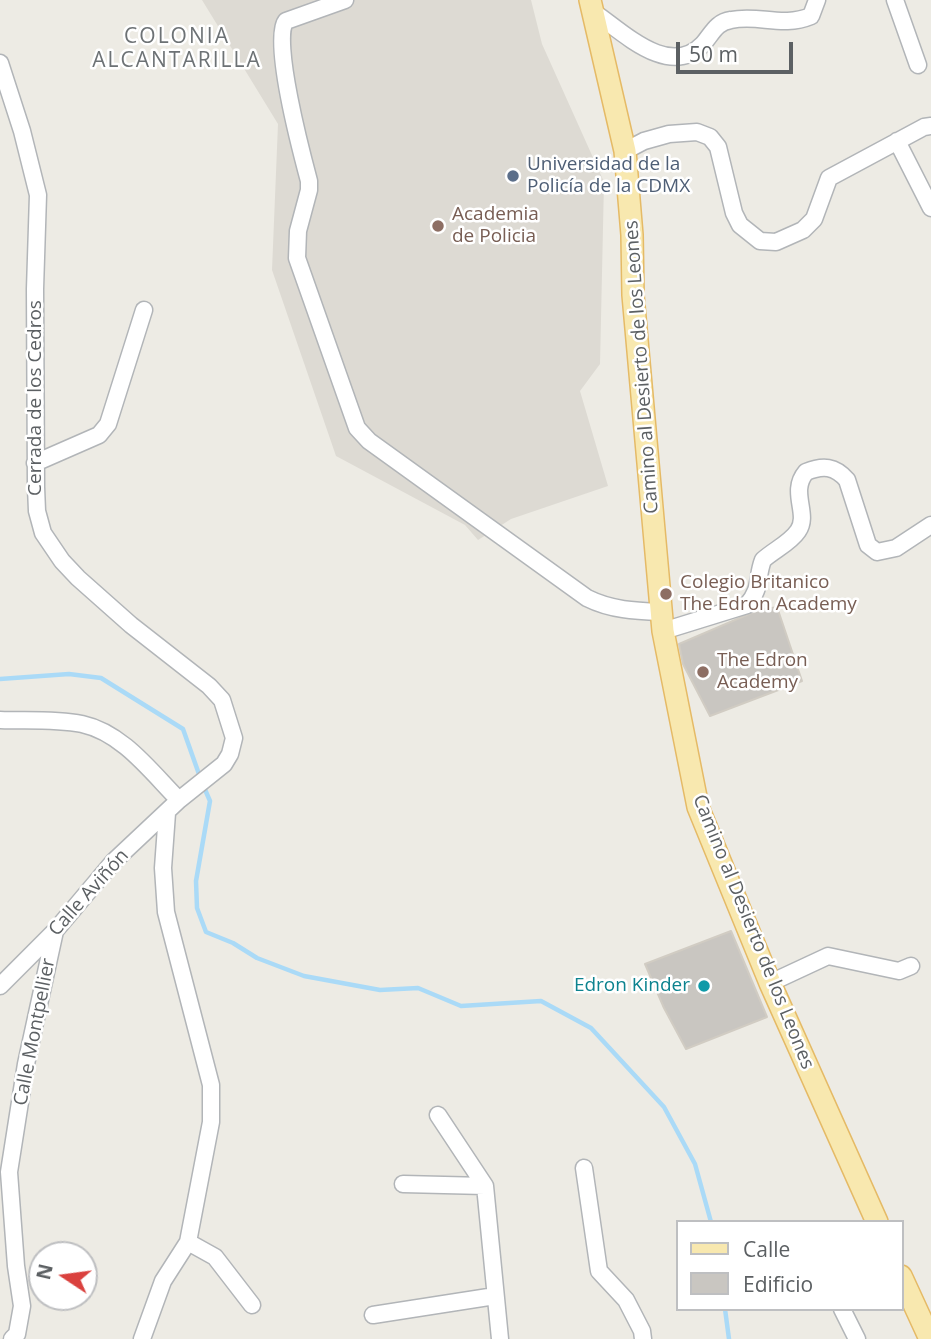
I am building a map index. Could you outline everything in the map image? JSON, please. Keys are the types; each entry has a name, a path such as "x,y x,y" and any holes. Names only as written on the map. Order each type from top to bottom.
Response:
{"main road":[{"name":"Camino al Desierto de los Leones","path":"593,6 625,151 634,295 662,622 698,807 770,983 876,1220"},
{"path":"903,1280 930,1339"}],"street":[{"path":"345,0 286,20 281,30 288,93 310,190 298,230 297,258 358,428 369,440 587,598 601,605 662,622 747,605 759,589 763,560 798,531 802,523 798,491 806,471 825,467 841,473 847,480 868,545 877,552 896,548 931,525"},
{"path":"593,6 655,54 676,58 692,53 725,21 742,18 777,23 800,20 811,16 817,6 817,0"},
{"path":"895,0 918,65"},
{"name":"Cerrada de los Cedros","path":"0,63 22,131 38,195 35,289 37,511 43,533 62,561 78,578 131,625 209,686 222,700 234,738 230,754 224,764 181,799"},
{"path":"625,151 644,141 668,134 697,132 710,137 718,147 734,213 740,225 760,241 776,242 803,230 814,219 829,178 931,126"},
{"path":"897,141 931,208"},
{"path":"36,463 99,435 108,424 144,310"},
{"path":"0,720 62,722 84,725 105,733 131,750 181,799"},
{"name":"Calle Aviñón","path":"0,986 55,931 113,862 181,799"},
{"path":"142,1339 163,1281 188,1241 211,1122 211,1085 166,912 163,868 167,813"},
{"name":"Calle Montpellier","path":"12,1339 17,1334 22,1306 16,1266 9,1172 26,1064 55,931"},
{"path":"770,983 828,956 899,971 911,966"},
{"path":"438,1115 485,1186 500,1339"},
{"path":"584,1168 599,1271 626,1300 642,1331 643,1339"},
{"path":"403,1184 485,1186"},
{"path":"188,1241 215,1257 252,1304"},
{"path":"373,1315 495,1296"},
{"path":"843,1311 857,1339"}],"shaded area":[{"name":"Academia de Policia","path":"202,0 531,0 542,44 604,182 600,364 580,391 608,486 511,519 478,540 465,525 336,456 272,270 278,124"}],"building":[{"path":"777,607 802,681 710,716 683,664 679,644 756,611"},
{"name":"Edron Kinder","path":"731,931 767,1017 686,1049 645,964"}],"waterway":[{"path":"0,679 69,674 101,678 183,729 200,777"},
{"path":"203,785 210,801 196,881 197,908 206,932 233,943 257,958 304,976 380,990 418,988 461,1006 541,1001 591,1028 664,1107 695,1164 710,1220"},
{"path":"725,1311 729,1339"}],"place":[{"name":"Universidad de la Policía de la CDMX","path":"513,176"},
{"name":"Academia de Policia","path":"438,226"},
{"name":"Colegio Britanico The Edron Academy","path":"666,594"},
{"name":"The Edron Academy","path":"703,672"},
{"name":"Edron Kinder","path":"704,986"}],"district":[{"name":"COLONIA ALCANTARILLA","path":"177,49"}]}
